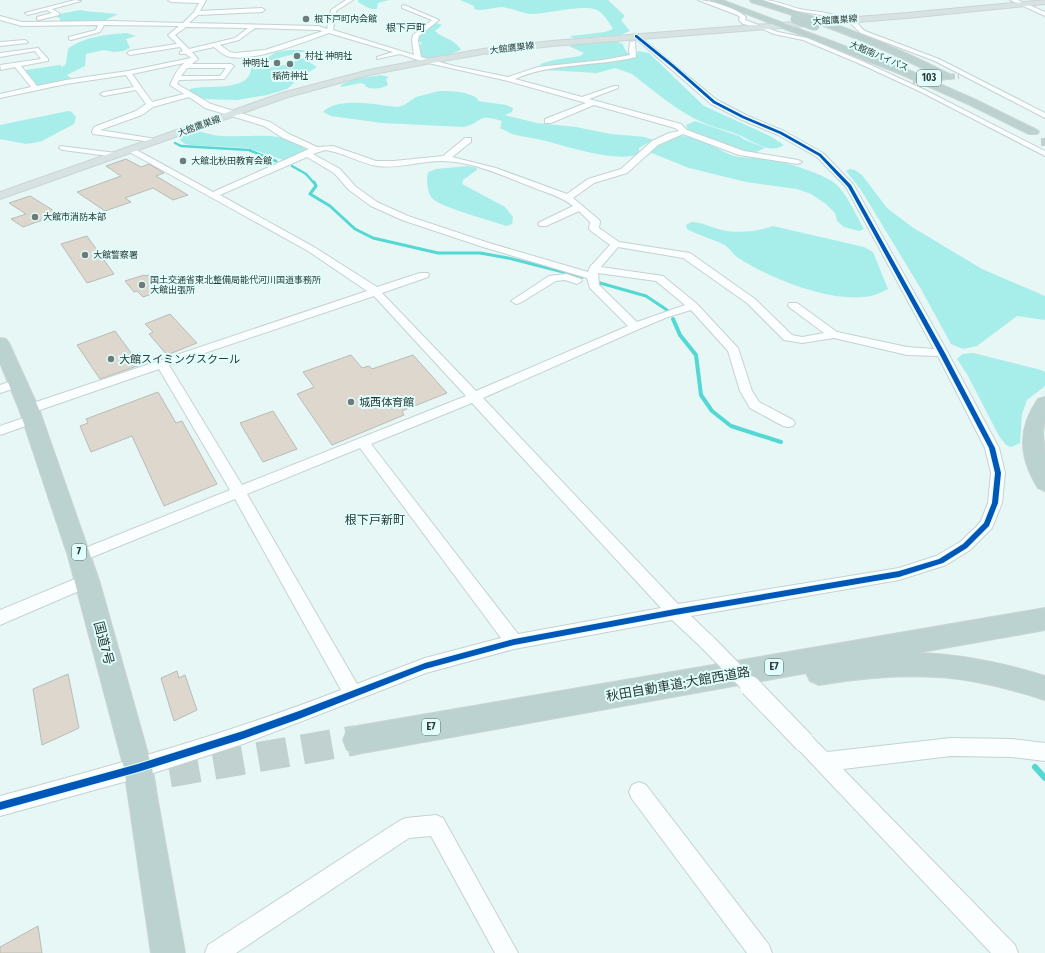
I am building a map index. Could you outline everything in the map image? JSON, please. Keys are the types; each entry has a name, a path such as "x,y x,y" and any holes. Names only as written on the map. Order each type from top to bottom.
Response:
{"highway":[{"path":"715,0 787,21 966,99 1039,135"},
{"name":"大館南バイパス","path":"728,0 787,21 814,25 922,74 1039,135"},
{"name":"大館南バイパス","path":"738,0 787,21"},
{"path":"754,0 814,25 894,50 958,79"},
{"path":"971,90 1039,135"},
{"name":"国道7号","path":"0,343 9,386 31,414 87,580 138,768 168,953"},
{"path":"1045,403 1036,418 1033,430 1034,456 1045,483"},
{"path":"952,635 1045,611"},
{"name":"秋田自動車道;大館西道路","path":"357,740 1045,619"},
{"path":"504,715 581,709 845,669 909,665 946,666 982,671 1045,688"}],"main road":[{"name":"大館鷹巣線","path":"0,196 318,85 422,60 544,44 635,39 760,26 787,21 814,25 848,19 1045,2"}],"street":[{"path":"24,13 52,8 78,0"},
{"path":"171,0 202,1 196,12 184,26 171,35 173,38"},
{"path":"330,31 335,7 350,0"},
{"path":"701,0 739,14 743,17 742,20 745,23 760,26 771,32 805,39 902,81 1045,154"},
{"path":"766,0 798,10 826,14 839,20"},
{"path":"1013,0 1045,14"},
{"path":"13,19 57,14 44,2"},
{"path":"174,54 188,52 237,39 259,19 264,4"},
{"path":"225,26 233,15 235,6"},
{"path":"404,7 436,20 416,34 415,40 422,60"},
{"path":"333,11 351,8"},
{"path":"196,12 233,15 330,31 385,47 422,60 509,79 678,126 684,132 742,153 798,162"},
{"path":"1,18 13,19 31,24 102,23 184,26 225,26 259,19"},
{"path":"848,19 857,24 859,29 864,32 968,75 1045,116"},
{"path":"71,38 98,31 102,23"},
{"path":"215,45 232,55 263,52 330,31"},
{"path":"165,39 173,38 195,59"},
{"path":"0,806 138,768 243,735 425,666 514,642 675,612 899,574 941,561 964,546 987,524 995,503 998,473 992,448 942,353 850,186 828,162 820,155 798,142 714,102 673,66 635,39 632,51 634,56 599,63 534,69 521,72 509,79"},
{"path":"0,44 25,42"},
{"path":"130,53 182,45"},
{"path":"374,51 385,47"},
{"path":"0,55 36,49 46,60 0,67"},
{"path":"379,58 400,52"},
{"path":"195,59 181,69 173,84 208,106 267,124 311,151 336,171 352,188 374,204 405,218 486,245 593,277 635,327"},
{"path":"0,96 66,82 128,73 195,59"},
{"path":"17,65 36,89"},
{"path":"175,78 222,78 231,66 185,66"},
{"path":"128,73 150,106"},
{"path":"958,79 968,75"},
{"path":"902,81 913,80"},
{"path":"583,99 616,87"},
{"path":"104,94 138,88"},
{"path":"156,141 96,132 97,129 139,113 150,106 190,95"},
{"path":"548,121 594,102"},
{"path":"567,198 591,181 624,171 655,143 672,135 684,132"},
{"path":"1027,144 1039,135"},
{"path":"444,159 468,140"},
{"path":"63,148 116,155"},
{"path":"213,195 311,151 328,148 349,151 374,162 386,164 403,164 444,159 482,166 567,198 595,221 594,229 616,244 686,254 708,272 751,301 788,338 802,340 834,335 907,351 942,353"},
{"path":"130,150 311,249 375,291 675,612 708,643 1007,953"},
{"path":"543,224 579,207"},
{"path":"593,277 616,244"},
{"path":"0,431 31,414 162,363 424,275"},
{"path":"516,301 553,278 659,278 693,306 734,350 746,392 754,405 788,423"},
{"path":"793,305 834,335"},
{"path":"80,556 474,397 664,315 693,306"},
{"path":"162,363 238,491 353,694"},
{"path":"363,442 514,642"},
{"path":"0,618 87,580"},
{"path":"822,762 951,747 1011,748 1045,752"},
{"path":"639,792 761,953"},
{"path":"216,953 406,828 436,826 508,953"}],"shaded area":[{"path":"358,0 389,0 378,3 377,9 374,9 365,6 358,2"},
{"path":"460,0 608,0 625,16 621,20 630,31 620,35 575,38 570,37 605,32 613,29 602,14 591,8 532,14 502,7 477,10 474,9 474,6"},
{"path":"81,10 118,14 102,22 58,22 61,19 53,15"},
{"path":"436,23 442,25 435,31 455,43 461,50 441,58 426,59 421,57 419,46 422,43 418,41 418,35"},
{"path":"127,33 136,36 126,39 130,48 123,51 114,52 104,50 86,54 85,66 67,75 73,80 37,85 25,70 60,65 62,66 61,68 66,64 68,49 74,45 96,37"},
{"path":"615,41 623,44 626,51 636,57 638,51 649,53 704,106 772,137 784,145 779,148 767,148 735,133 704,123 676,107 632,74 615,68 597,73 545,70 540,64 580,56 584,53 569,46 574,44"},
{"path":"290,50 306,51 267,61 263,66 280,66 322,52 332,50 340,51 309,62 317,67 309,72 297,71 292,76 294,83 287,89 267,95 237,100 202,99 190,92 190,89 236,84 249,76 251,68 246,66 269,57 276,52"},
{"path":"381,75 389,77 386,79 388,85 371,88 361,83 341,87 341,85 354,79"},
{"path":"439,91 454,91 470,94 478,99 478,101 506,105 513,108 512,112 505,115 537,123 576,127 611,134 645,137 653,140 639,148 639,154 619,157 593,153 512,134 500,128 502,121 488,118 481,119 464,127 382,123 331,116 323,112 338,104 348,103 369,103 398,107 416,97"},
{"path":"68,111 72,112 76,117 74,124 42,141 26,144 0,139 0,125"},
{"path":"695,121 739,136 765,148 754,153 733,149 688,130 686,125"},
{"path":"198,131 220,136 277,137 288,139 297,143 306,150 304,153 286,161 248,148 190,145 185,144 180,140 181,137"},
{"path":"680,136 700,140 731,155 771,159 825,177 838,186 842,191 864,229 859,231 844,227 837,221 835,213 826,204 811,194 797,189 746,182 689,168 649,152 658,144"},
{"path":"468,166 477,168 477,170 463,180 462,184 505,207 513,217 512,224 506,226 467,214 446,206 431,197 429,194 427,178 428,172 436,169"},
{"path":"850,169 855,170 862,175 887,208 912,227 982,269 1045,296 1045,320 1017,316 977,346 963,349 951,344 921,289 861,190 846,171"},
{"path":"691,222 701,223 725,231 739,232 760,230 773,226 864,247 873,252 888,289 872,296 838,296 820,293 783,281 750,265 737,257 722,244 687,229 686,225"},
{"path":"973,353 1045,372 1045,386 1027,400 1022,414 1020,443 1011,447 1006,445 999,436 967,374 957,359 962,354"}],"building":[{"path":"126,159 141,167 149,164 164,173 156,176 188,195 173,200 153,188 125,198 131,202 105,211 77,192 121,176 106,166"},
{"name":"大館市消防本部","path":"30,196 59,214 23,227 11,219 26,214 9,203"},
{"name":"大館警察署","path":"87,236 114,274 87,283 61,244"},
{"name":"国土交通省東北整備局能代河川国道事務所 大館出張所","path":"144,275 149,275 163,290 143,297 137,291 134,292 125,281"},
{"path":"170,314 197,343 167,355 149,334 153,332 145,324"},
{"name":"大館スイミングスクール","path":"115,331 140,365 100,379 77,345"},
{"name":"城西体育館","path":"351,355 362,368 369,366 372,369 413,355 447,393 402,411 404,415 332,445 297,394 314,387 303,372"},
{"path":"158,392 176,423 182,421 217,484 164,506 132,436 91,452 80,426 88,423 86,419"},
{"path":"273,411 297,449 263,462 240,423"},
{"path":"177,671 179,678 185,675 197,710 174,721 161,678"},
{"path":"68,674 79,728 42,745 33,689"},
{"path":"38,926 42,953 0,953 0,947"}],"waterway":[{"path":"175,143 181,146 249,150 276,161"},
{"path":"292,166 306,174 314,183"},
{"path":"314,182 316,186 310,194 330,206 355,229 373,238 438,253 480,253 508,258 583,277"},
{"path":"600,283 646,296 667,310"},
{"path":"673,319 680,335 696,355 701,395 712,411 731,426 781,442"},
{"path":"1035,767 1045,778"}],"tunnel":[{"path":"915,80 913,80 959,76"},
{"path":"125,780 357,740"}],"cycle path":[{"path":"0,806 138,768 243,735 425,666 514,642 675,612 899,574 941,561 965,546 987,524 995,503 998,473 992,448 942,353 850,186 820,155 781,133 743,117 714,102 636,36"}],"place":[{"name":"根下戸町内会館","path":"306,19"},
{"name":"村社 神明社","path":"297,56"},
{"name":"神明社","path":"277,63"},
{"name":"稲荷神社","path":"290,64"},
{"name":"大館北秋田教育会館","path":"183,161"},
{"name":"大館市消防本部","path":"35,217"},
{"name":"大館警察署","path":"85,255"},
{"name":"国土交通省東北整備局能代河川国道事務所 大館出張所","path":"142,285"},
{"name":"大館スイミングスクール","path":"111,359"},
{"name":"城西体育館","path":"351,402"}],"district":[{"name":"根下戸町","path":"406,28"},
{"name":"根下戸新町","path":"375,520"}]}
